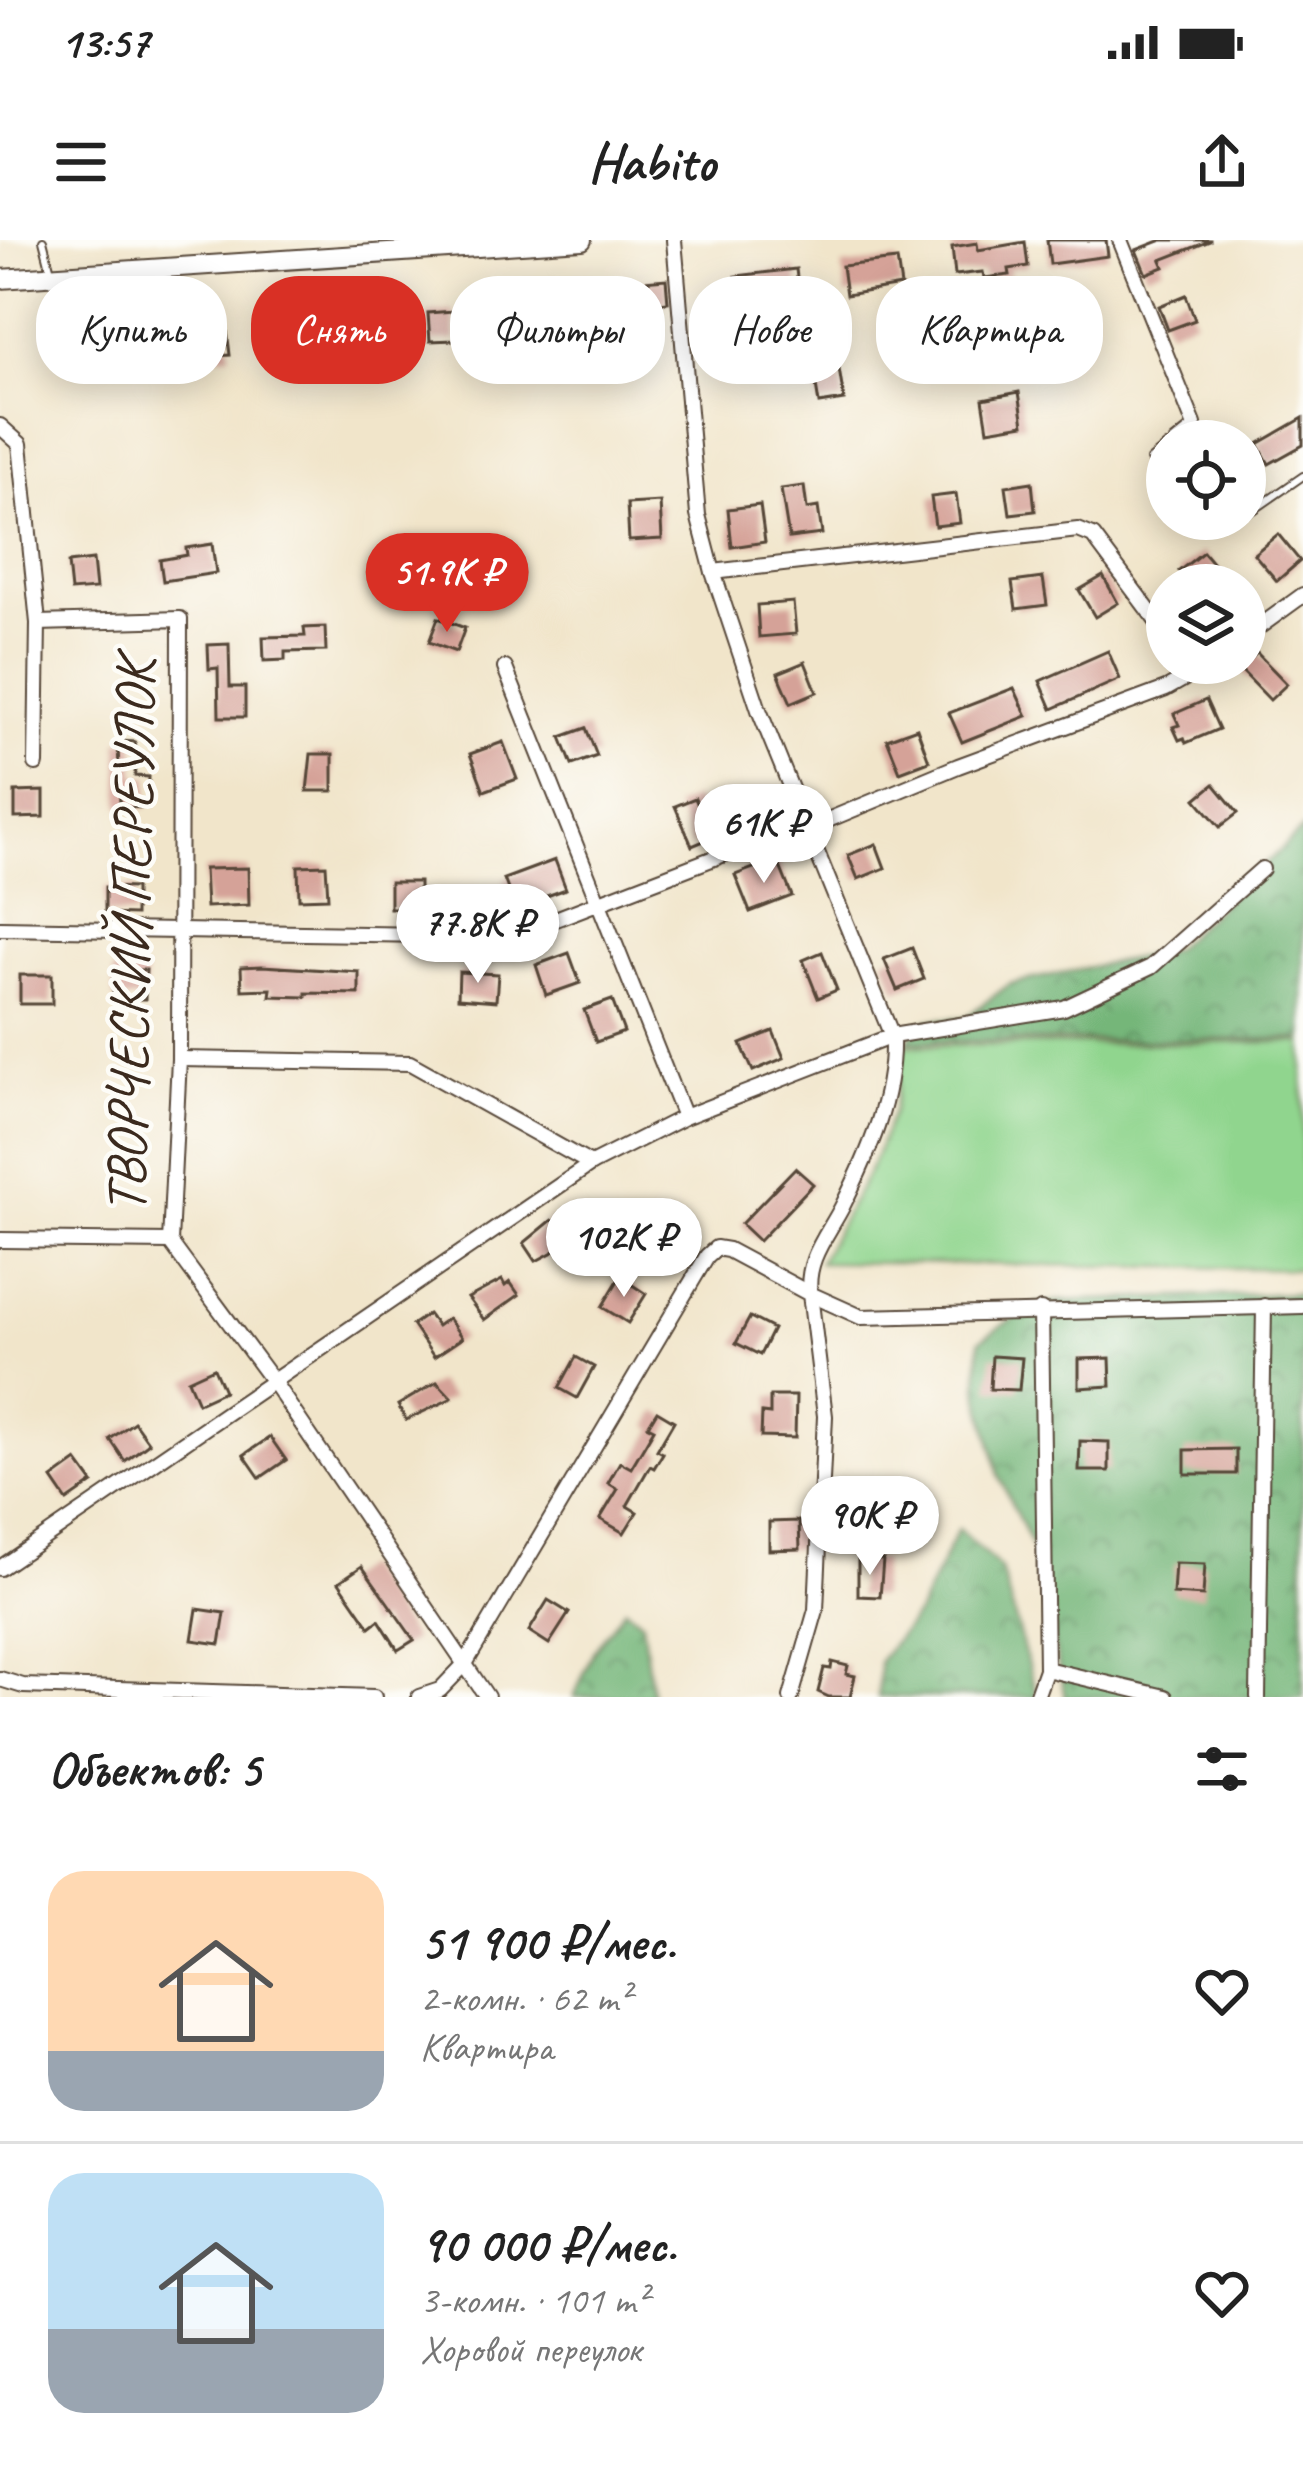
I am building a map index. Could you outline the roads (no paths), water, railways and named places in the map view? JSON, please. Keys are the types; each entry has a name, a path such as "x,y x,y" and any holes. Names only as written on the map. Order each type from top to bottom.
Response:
{"main road":[{"path":"0,279 582,240"}],"street":[{"path":"674,240 698,514 713,572 804,824 892,1036 893,1070 884,1106 866,1154 810,1265 825,1416 816,1610 790,1697"},
{"path":"1120,240 1192,420"},
{"path":"0,426 20,445 38,623 36,764"},
{"path":"713,572 1078,530 1093,536 1146,606"},
{"path":"1266,622 1303,595"},
{"name":"ТВОРЧЕСКИЙ ПЕРЕУЛОК","path":"38,623 180,619 179,1059 170,1242 274,1383 487,1697"},
{"path":"505,668 684,1117"},
{"path":"0,928 491,936 527,930 958,766 1157,684"},
{"path":"0,1568 592,1164 684,1117 892,1036 1064,1008 1151,967 1262,869"},
{"path":"179,1059 410,1064 592,1164"},
{"path":"0,1240 170,1242"},
{"path":"418,1697 440,1690 465,1664 716,1248 861,1317 1303,1306"},
{"path":"1258,1697 1264,1306"},
{"path":"1036,1697 1046,1669 1042,1310"},
{"path":"1046,1669 1166,1697"},
{"path":"0,1679 23,1686 374,1697"}],"lane":[{"path":"43,240 49,275"},
{"path":"1266,502 1303,476"}]}
